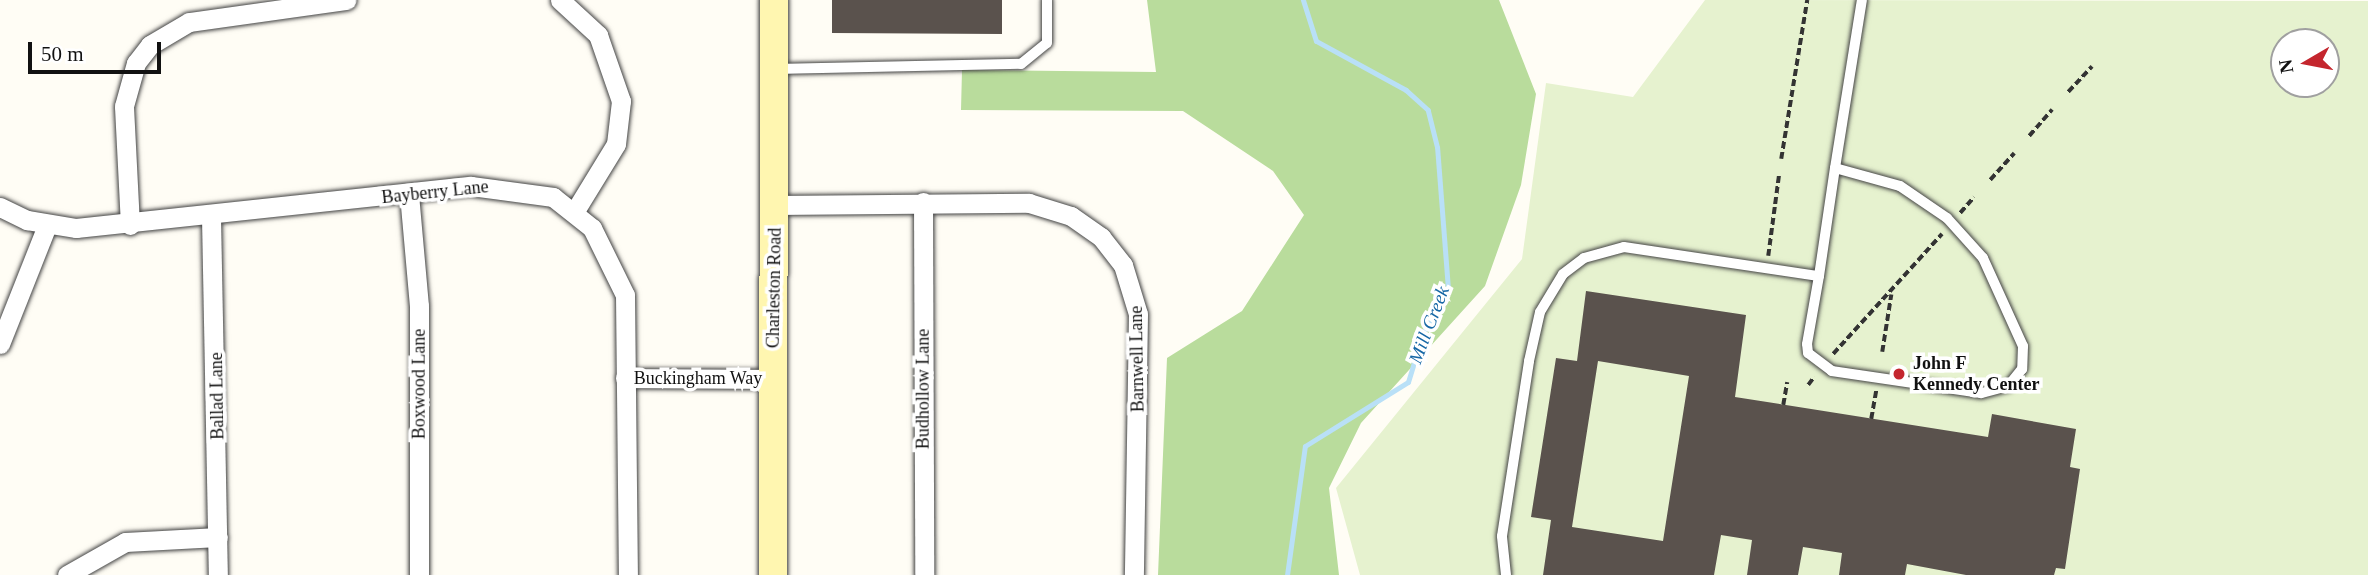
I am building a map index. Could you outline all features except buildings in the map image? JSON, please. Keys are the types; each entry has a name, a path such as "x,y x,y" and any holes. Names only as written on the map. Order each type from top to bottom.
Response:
{"street":[{"path":"130,225 124,106 136,64 150,45 189,22 346,0"},
{"path":"560,0 598,36 621,101 616,144 575,211"},
{"name":"Charleston Road","path":"773,575 774,0"},
{"name":"Bayberry Lane","path":"0,207 47,225 130,225 500,186 553,197 575,211 618,271 625,295 628,575"},
{"name":"Boxwood Lane","path":"409,194 419,306 419,575"},
{"name":"Budhollow Lane","path":"923,202 923,575"},
{"name":"Barnwell Lane","path":"775,205 1029,203 1057,210 1094,231 1123,265 1139,330 1134,575"},
{"name":"Ballad Lane","path":"211,217 218,575"},
{"path":"0,344 47,225"},
{"name":"Buckingham Way","path":"625,378 772,379"},
{"path":"67,575 125,542 218,537"}],"lane":[{"path":"774,69 1021,64 1047,43 1046,0"},
{"path":"1835,168 1900,186 1965,236 2010,308 2023,345 2022,369 2008,386 1991,393 1824,369 1811,360 1807,344 1819,276 1835,168 1862,0"},
{"path":"1506,575 1502,536 1533,338 1563,274 1584,258 1624,247 1819,276"}],"path":[{"path":"1781,159 1807,0"},
{"path":"2068,92 2092,66"},
{"path":"2029,136 2052,110"},
{"path":"1990,180 2014,153"},
{"path":"1768,258 1779,174"},
{"path":"1960,213 1974,197"},
{"path":"1829,358 1891,294 1942,234"},
{"path":"1882,352 1891,294"},
{"path":"1808,385 1814,377"},
{"path":"1783,405 1787,382"},
{"path":"1871,419 1876,388"}],"green space":[{"path":"1147,0 1499,0 1536,94 1521,185 1485,286 1361,423 1329,488 1339,575 1158,575 1167,358 1242,311 1304,215 1273,171 1183,111 961,110 962,70 1156,72"},
{"name":"John F Kennedy Center","path":"1705,0 2368,1 2368,575 1360,575 1336,488 1522,259 1546,83 1633,97"}],"waterway":[{"name":"Mill Creek","path":"1287,575 1305,446 1408,382 1423,333 1448,289 1437,147 1428,110 1406,90 1316,41 1303,0"}],"place":[{"name":"John F Kennedy Center","path":"1899,374"}]}
